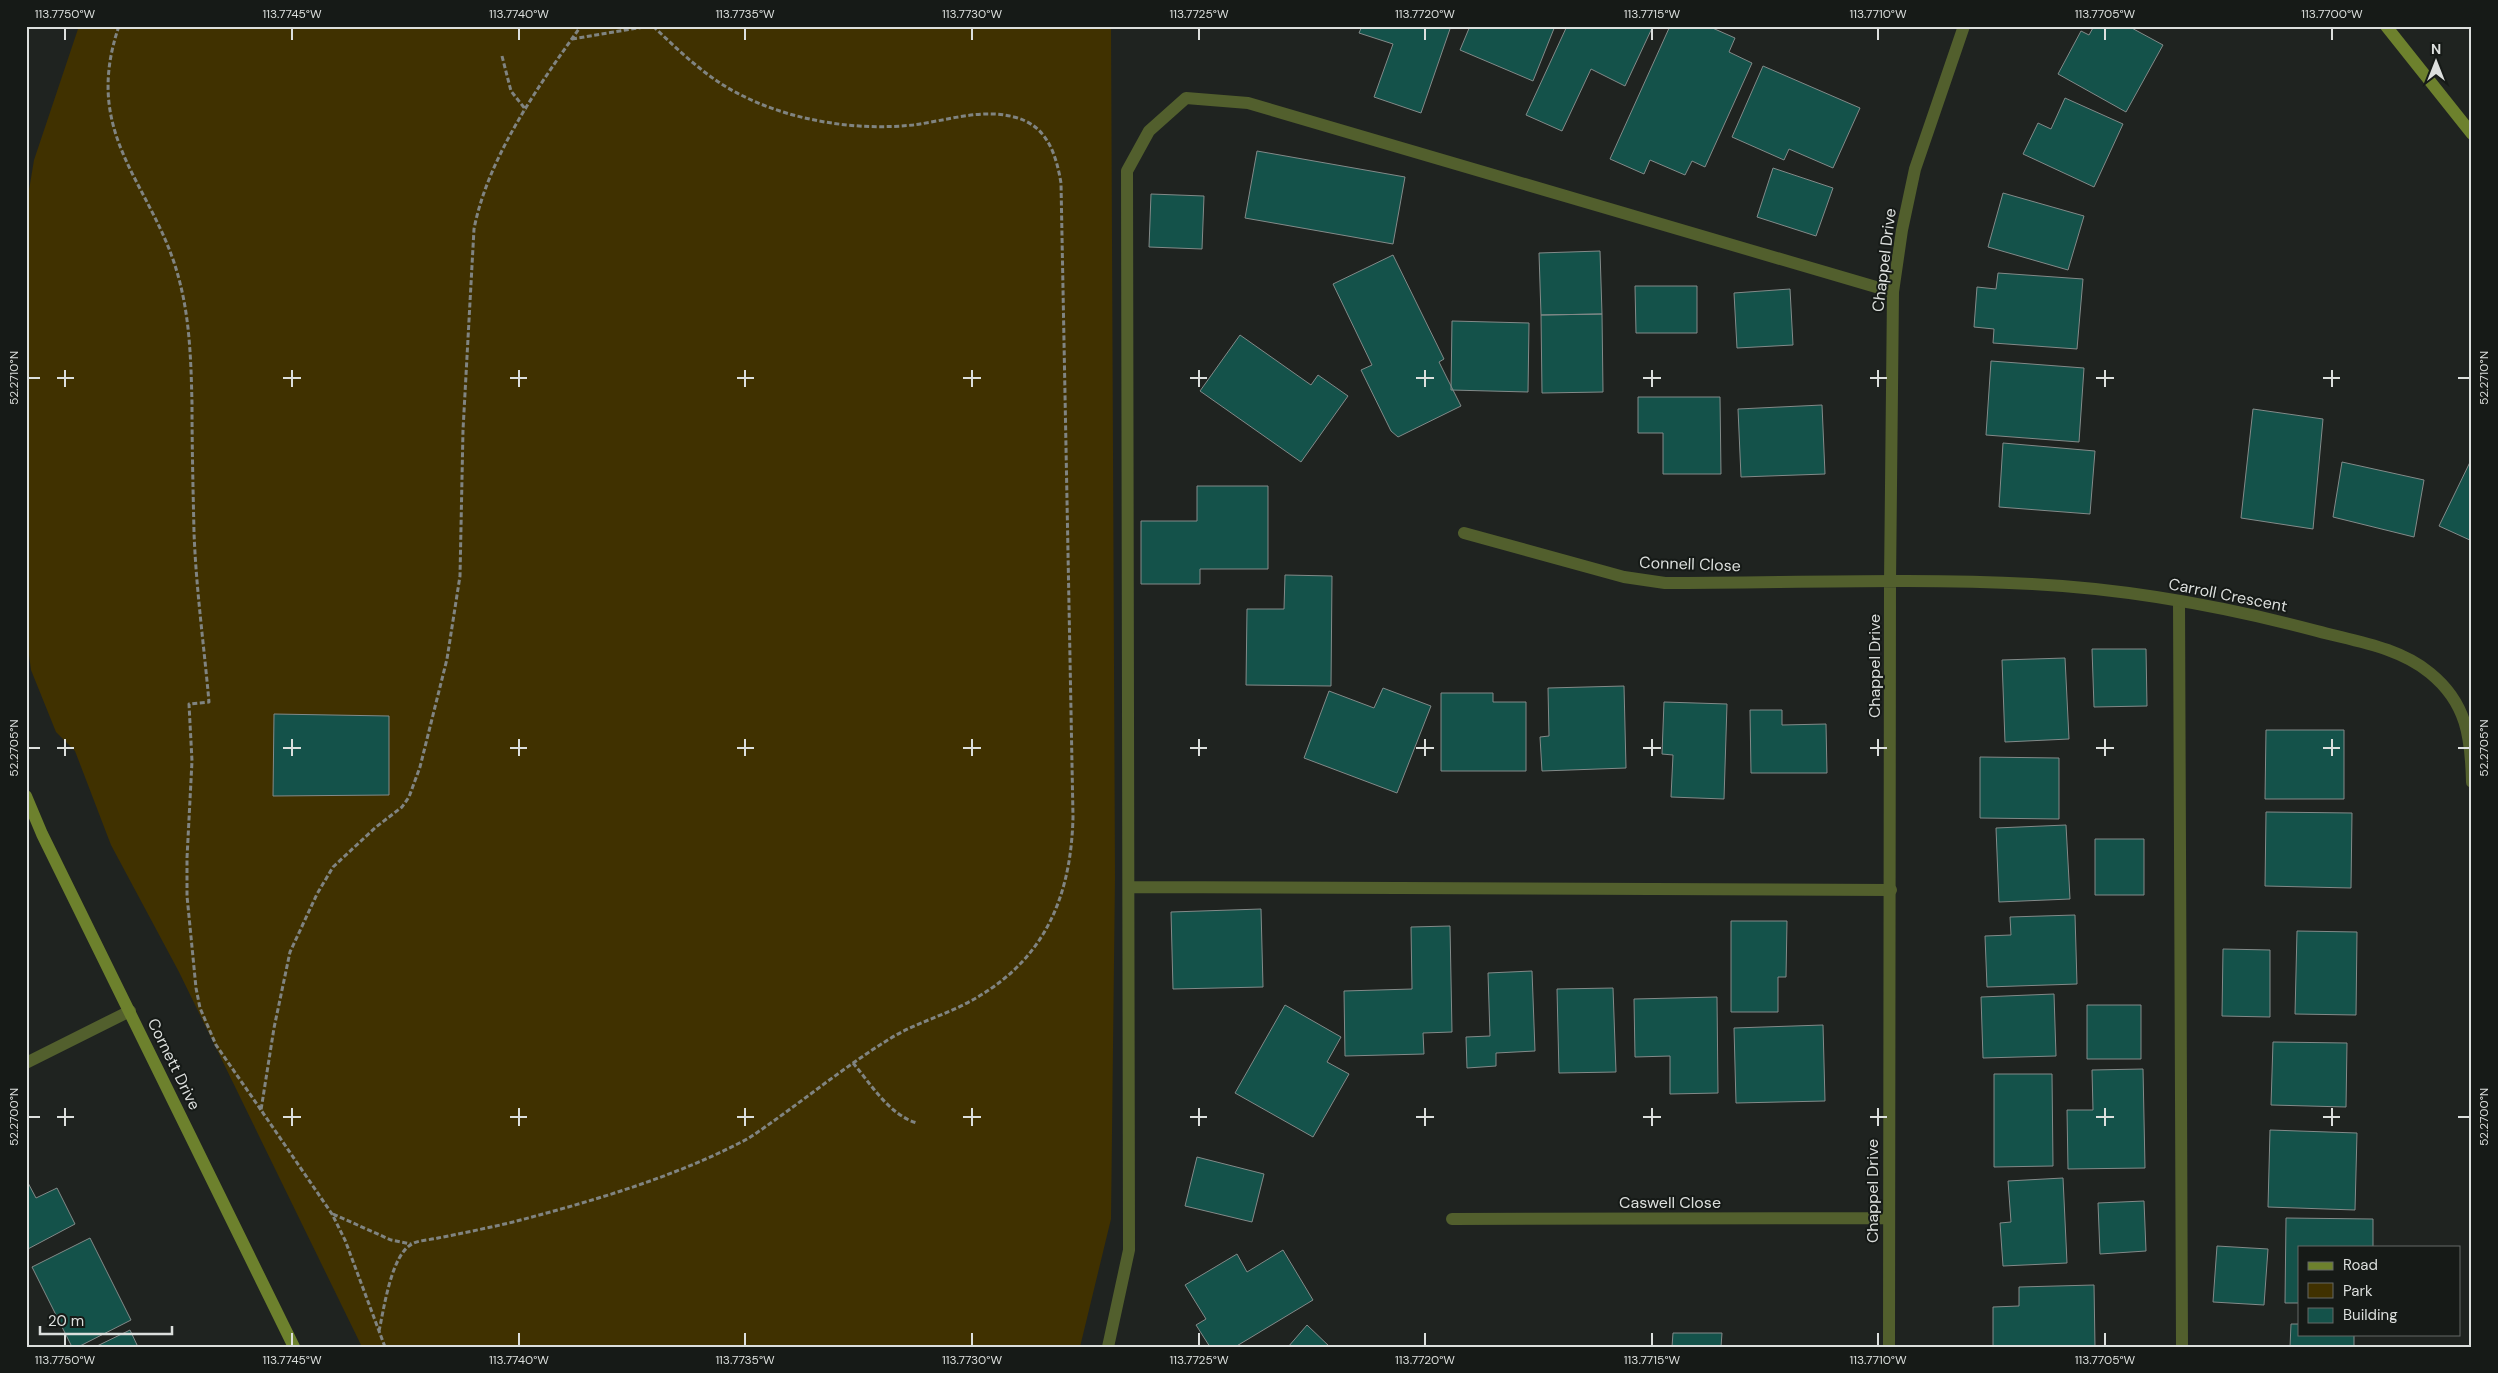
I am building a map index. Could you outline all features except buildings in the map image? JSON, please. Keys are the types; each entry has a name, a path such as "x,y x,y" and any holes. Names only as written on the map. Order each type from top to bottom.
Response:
{"street":[{"name":"Chappel Drive","path":"1889,1347 1890,583 1893,292 1902,230 1915,169 1964,26"},
{"path":"2386,26 2472,134"},
{"path":"1108,1347 1129,1250 1127,171 1149,132 1186,98 1248,103 1893,292"},
{"name":"Connell Close","path":"1464,533 1624,577 1665,583 1890,583"},
{"name":"Carroll Crescent","path":"1890,583 2034,584 2179,601 2250,613 2381,648 2412,660 2446,688 2460,709 2468,731 2472,782"},
{"path":"2179,601 2182,1347"},
{"name":"Cornett Drive","path":"26,796 42,834 294,1347"},
{"path":"1129,887 1891,890"},
{"path":"26,1063 130,1011"},
{"name":"Caswell Close","path":"1452,1219 1888,1218"}],"path":[{"path":"119,26 108,71 107,103 111,124 119,148 174,261 182,292 191,355 194,535 209,702 189,704 192,761 186,858 187,896 193,968 200,1008 207,1026 235,1075 332,1214 345,1240 385,1347"},
{"path":"261,1110 283,977 290,952 304,920 333,867 362,838 402,808 415,784 447,659 460,576 462,430 474,229 483,191 526,110 582,26"},
{"path":"332,1214 391,1240 411,1244 512,1222 595,1198 702,1161 749,1138 893,1036 963,1005 1006,978 1024,961 1038,943 1051,920 1064,887 1072,838 1072,817 1061,183 1056,155 1041,132 1028,122 1015,117 982,115 884,127 851,126 807,118 776,109 740,94 711,77 652,26 572,39"},
{"path":"502,56 511,91 526,110"},
{"path":"853,1063 893,1110 907,1120 917,1123"},
{"path":"379,1331 393,1273 399,1260 411,1244"}],"green space":[{"path":"79,26 1111,26 1115,877 1111,1219 1080,1347 362,1347 179,972 111,845 75,751 56,732 31,670 26,632 26,208 34,160"}]}
